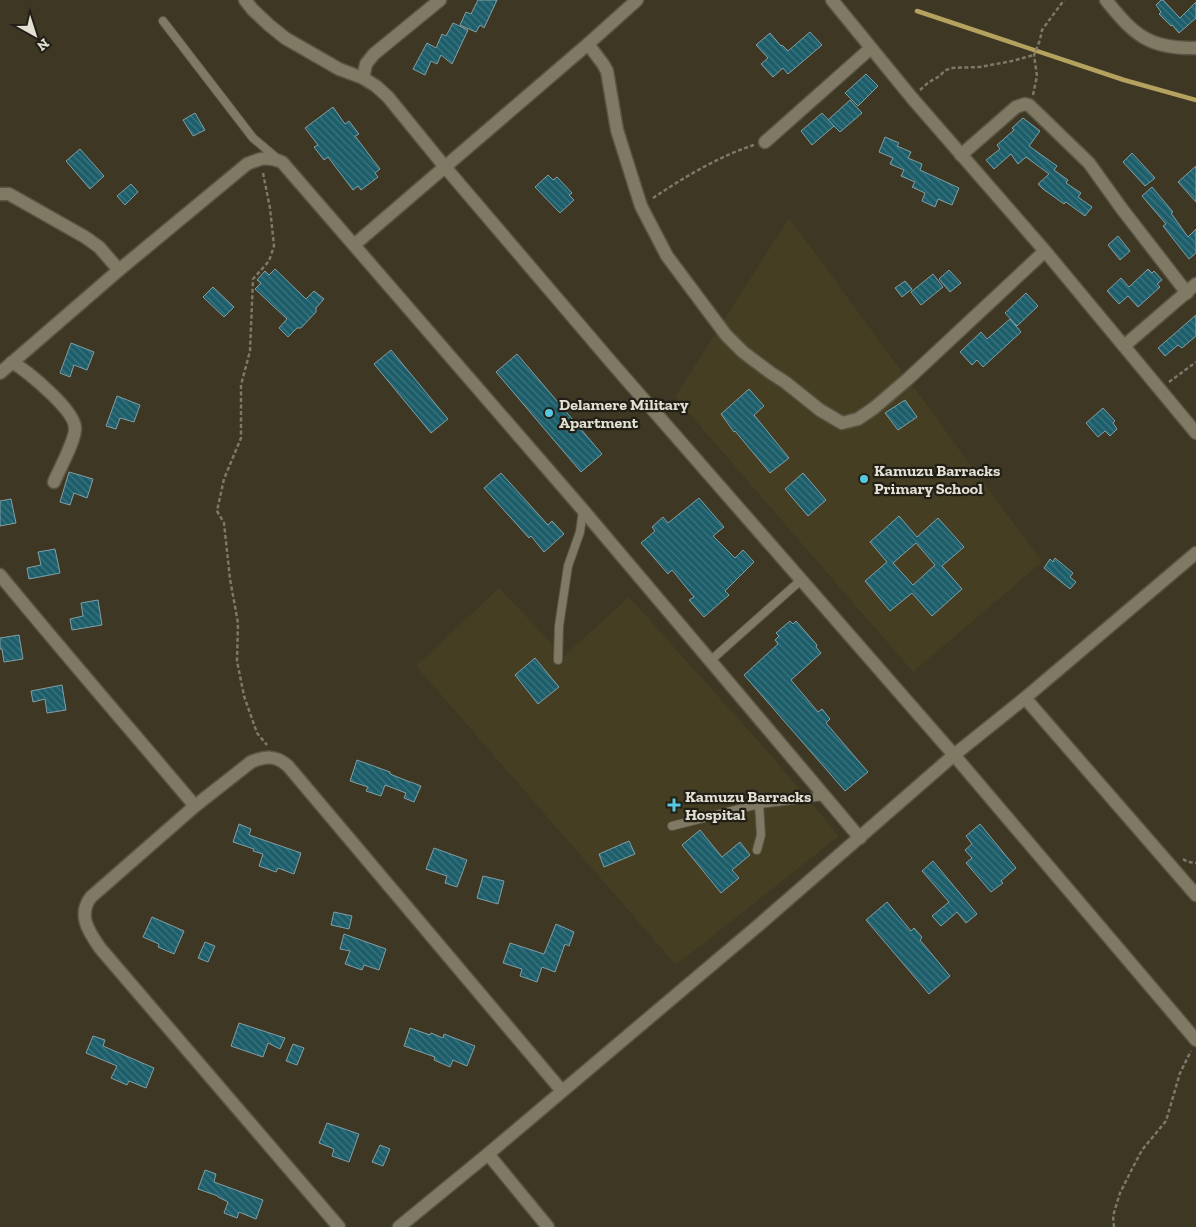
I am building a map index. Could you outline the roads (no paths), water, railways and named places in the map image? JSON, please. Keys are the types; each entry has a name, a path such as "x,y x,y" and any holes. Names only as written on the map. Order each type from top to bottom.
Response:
{"street":[{"path":"245,0 253,10 285,38 339,68 363,78 388,97 445,167 606,355 954,755 1194,1045"},
{"path":"363,78 366,64 374,54 440,0"},
{"path":"354,245 637,0"},
{"path":"1106,0 1123,22 1144,38 1157,44 1196,48"},
{"path":"837,2 871,48 912,98 1045,251 1196,433"},
{"path":"588,44 606,71 617,130 641,206 667,256 726,335 743,352 820,410 842,423 858,419 874,408 909,378 1045,251"},
{"path":"765,142 871,48"},
{"path":"961,155 1016,108 1025,104 1029,105 1089,163 1122,209 1191,288 1124,346"},
{"path":"0,372 247,164 260,159 271,158 282,162 583,510 860,838"},
{"path":"0,194 9,194 85,237 99,247 119,270"},
{"path":"12,362 34,378 62,406 76,426 75,435 54,482"},
{"path":"399,1227 760,924 954,755 1026,698 1196,553"},
{"path":"0,575 195,806"},
{"path":"1026,698 1196,895"},
{"path":"339,1227 100,948 87,927 84,909 86,902 195,806 251,762 269,757 277,758 288,766 562,1091"},
{"path":"488,1154 548,1227"}],"lane":[{"path":"163,21 253,138 282,162"},
{"path":"558,660 559,626 568,566 580,532 583,510"},
{"path":"710,662 801,580"},
{"path":"672,826 759,804 824,796"},
{"path":"757,850 761,835 759,804"}],"waterway":[{"path":"917,11 1124,80 1196,100"}],"place":[{"name":"Delamere Military Apartment","path":"549,413"},
{"name":"Kamuzu Barracks Primary School","path":"864,479"},
{"name":"Kamuzu Barracks Hospital","path":"674,805"}]}
